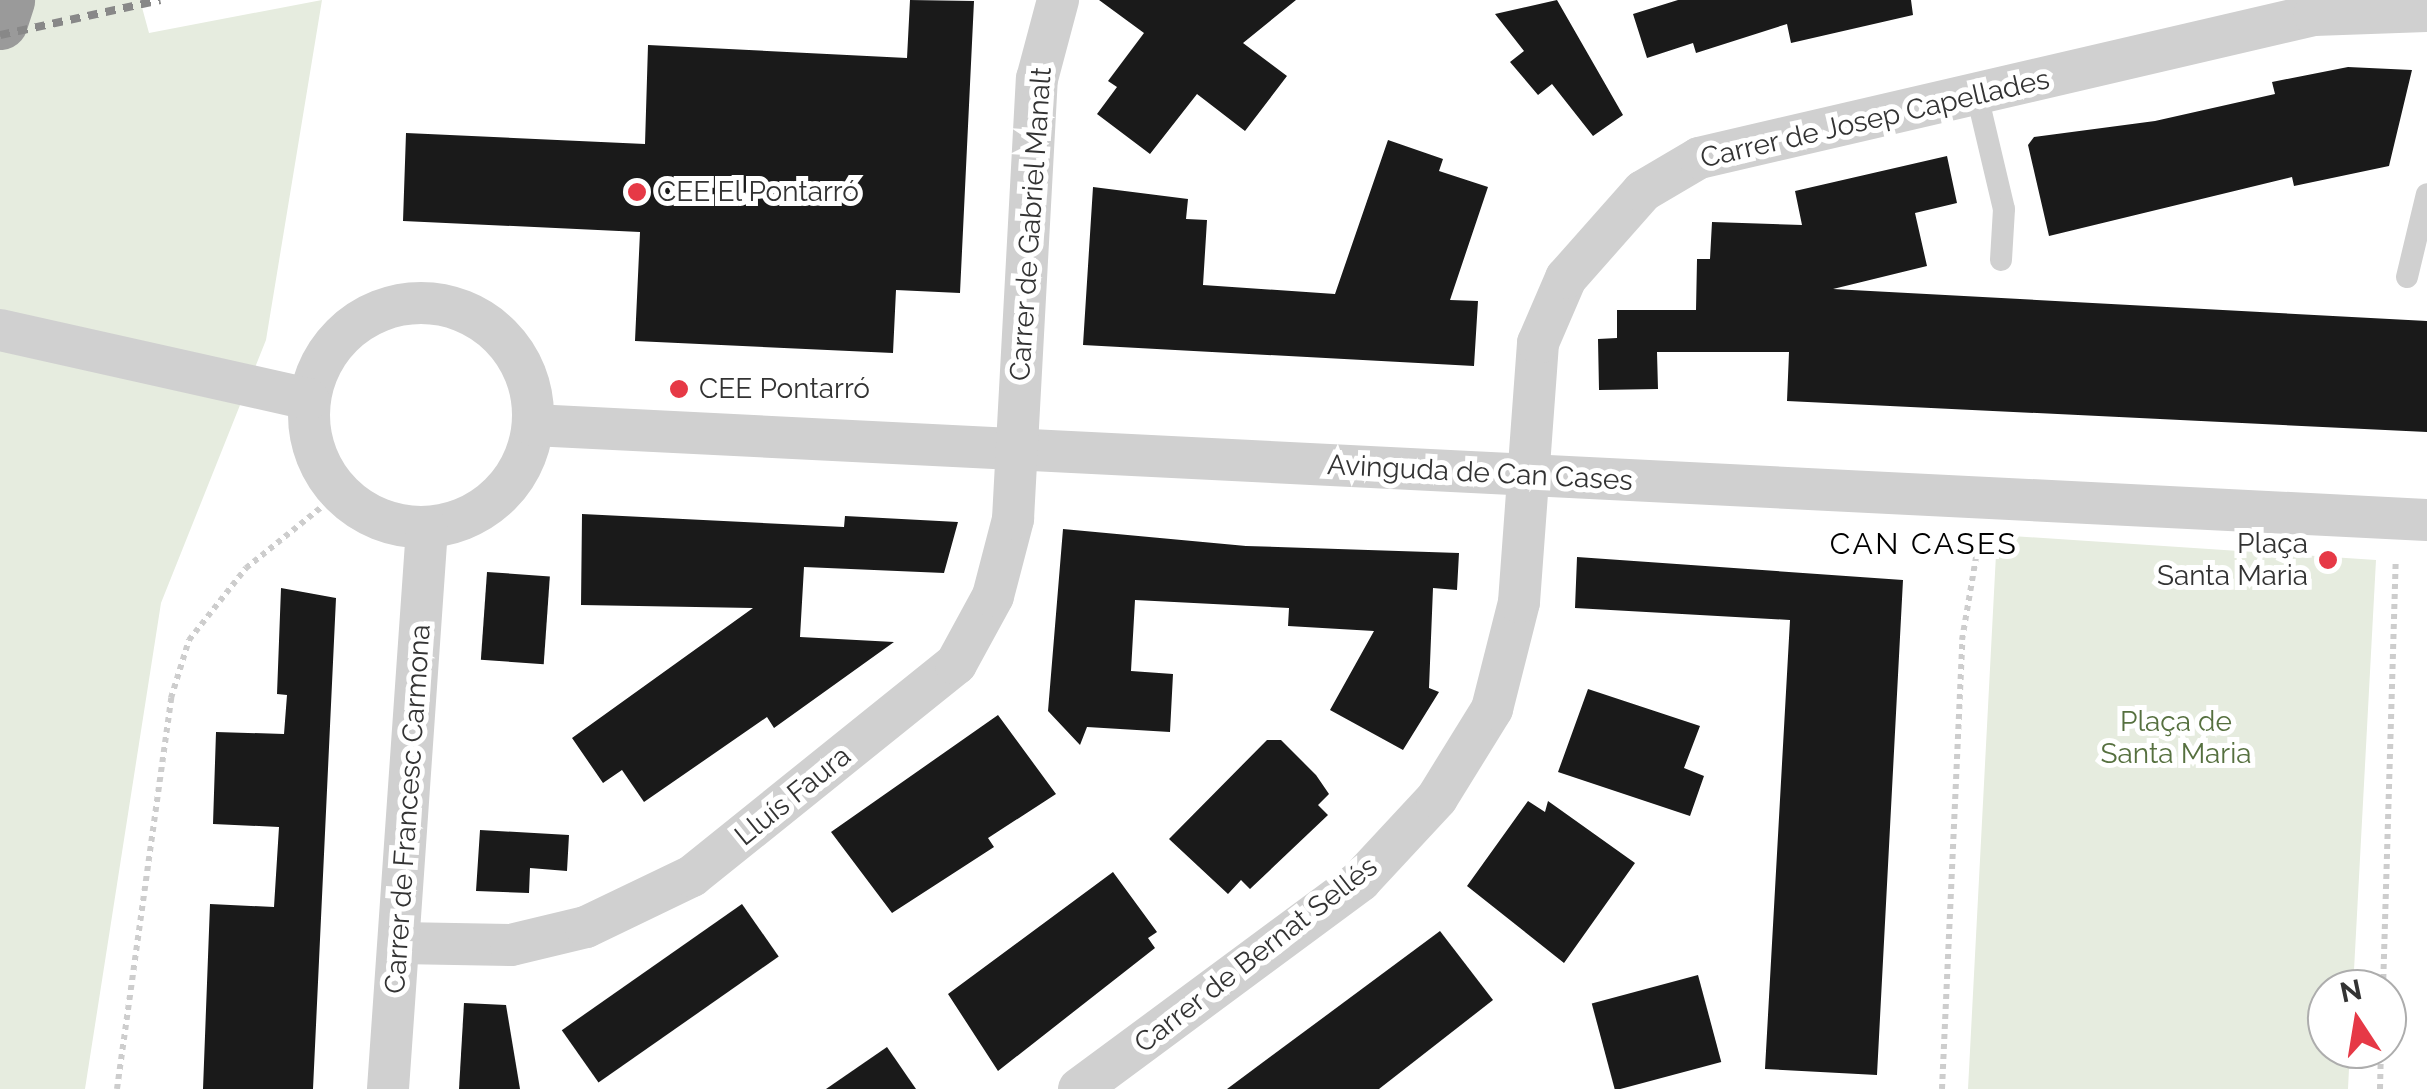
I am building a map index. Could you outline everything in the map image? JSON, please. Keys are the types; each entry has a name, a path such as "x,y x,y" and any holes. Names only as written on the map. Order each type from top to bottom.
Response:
{"highway":[{"path":"0,22 7,0"}],"street":[{"name":"Carrer de Gabriel Manalt","path":"1017,450 1037,78 1058,0"},
{"name":"Carrer de Josep Capellades","path":"1523,475 1538,343 1552,308 1592,242 1643,191 1699,158 2314,15 2427,11"},
{"path":"410,302 448,305 484,320 512,347 529,382 533,425 512,482 488,506 427,528 365,514 339,494 309,436 308,399 318,367 341,335 372,312 410,302"},
{"path":"0,330 308,399"},
{"name":"Avinguda de Can Cases","path":"533,425 2412,519"},
{"name":"Lluís Faura","path":"399,943 510,945 586,927 692,876 723,852 956,664 993,596 1013,518 1017,450"},
{"name":"Carrer de Bernat Sellés","path":"1079,1089 1360,881 1437,798 1492,709 1520,602 1523,475"},
{"name":"Carrer de Francesc Carmona","path":"388,1089 427,528"}],"lane":[{"path":"1978,95 2004,209 2001,260"},
{"path":"2407,277 2427,194"}],"path":[{"path":"117,1089 170,698 189,640 246,568 339,494"},
{"path":"1942,1089 1962,640 1986,498"},
{"path":"2384,969 2412,519"}],"green space":[{"path":"0,0 140,0 149,33 322,0 266,340 161,603 85,1089 0,1089"},
{"name":"Plaça de Santa Maria","path":"1997,535 2376,560 2354,969 2307,969 2307,1069 2349,1069 2348,1089 1968,1089"}],"building":[{"path":"910,0 974,1 960,293 896,290 893,353 635,341 640,232 403,221 406,133 645,144 648,45 907,58"},
{"path":"1099,0 1296,0 1243,43 1287,76 1245,131 1197,94 1150,154 1097,114 1117,87 1108,81 1144,33"},
{"path":"1557,0 1623,115 1593,136 1552,84 1538,95 1510,62 1524,51 1495,14"},
{"path":"1678,0 1911,0 1913,15 1791,43 1787,24 1696,53 1693,43 1647,58 1633,14"},
{"path":"2348,67 2412,70 2389,166 2294,186 2292,177 2049,236 2028,145 2034,137 2155,121 2275,94 2272,82"},
{"path":"1388,140 1443,159 1439,171 1488,187 1450,300 1478,301 1474,366 1083,345 1093,187 1188,199 1186,219 1207,220 1203,285 1335,294"},
{"path":"1947,156 1957,203 1915,213 1927,266 1833,289 2427,321 2427,432 1787,401 1789,352 1657,352 1658,389 1599,390 1598,339 1617,338 1617,310 1696,310 1697,259 1710,259 1712,222 1802,225 1795,191"},
{"path":"582,514 844,527 845,516 958,522 944,573 804,567 800,637 894,642 774,728 767,717 644,802 622,770 603,783 572,738 753,608 581,605"},
{"path":"1063,529 1246,546 1459,553 1457,590 1433,588 1429,688 1439,692 1403,750 1330,710 1374,631 1288,626 1289,608 1135,600 1131,671 1173,674 1170,732 1087,727 1080,745 1048,711"},
{"path":"1577,557 1903,580 1877,1075 1765,1069 1790,620 1575,608"},
{"path":"487,572 550,576 544,664 481,660"},
{"path":"281,588 336,598 313,1089 203,1089 210,904 274,907 279,827 213,824 216,732 284,734 287,695 277,694"},
{"path":"1588,689 1700,726 1684,768 1704,776 1690,816 1558,772"},
{"path":"998,715 1056,794 988,838 994,847 892,913 831,832"},
{"path":"1267,740 1281,740 1316,775 1329,794 1318,805 1328,815 1250,889 1241,880 1228,894 1169,839"},
{"path":"1528,801 1545,812 1548,801 1635,863 1564,963 1467,886"},
{"path":"480,830 569,835 567,871 530,868 529,893 476,891"},
{"path":"1113,872 1157,932 1148,938 1155,948 998,1071 948,994"},
{"path":"742,904 779,956 598,1083 562,1030"},
{"path":"1440,931 1493,1000 1379,1089 1227,1089"},
{"path":"1698,975 1721,1062 1615,1089 1592,1003"},
{"path":"464,1003 506,1005 520,1089 459,1089"},
{"path":"887,1047 916,1089 826,1089"}],"railway":[{"path":"0,35 160,0"}],"place":[{"name":"CEE El Pontarró","path":"637,192"},
{"name":"CEE Pontarró","path":"679,389"},
{"name":"Plaça Santa Maria","path":"2328,560"}],"district":[{"name":"CAN CASES","path":"1924,544"}]}
